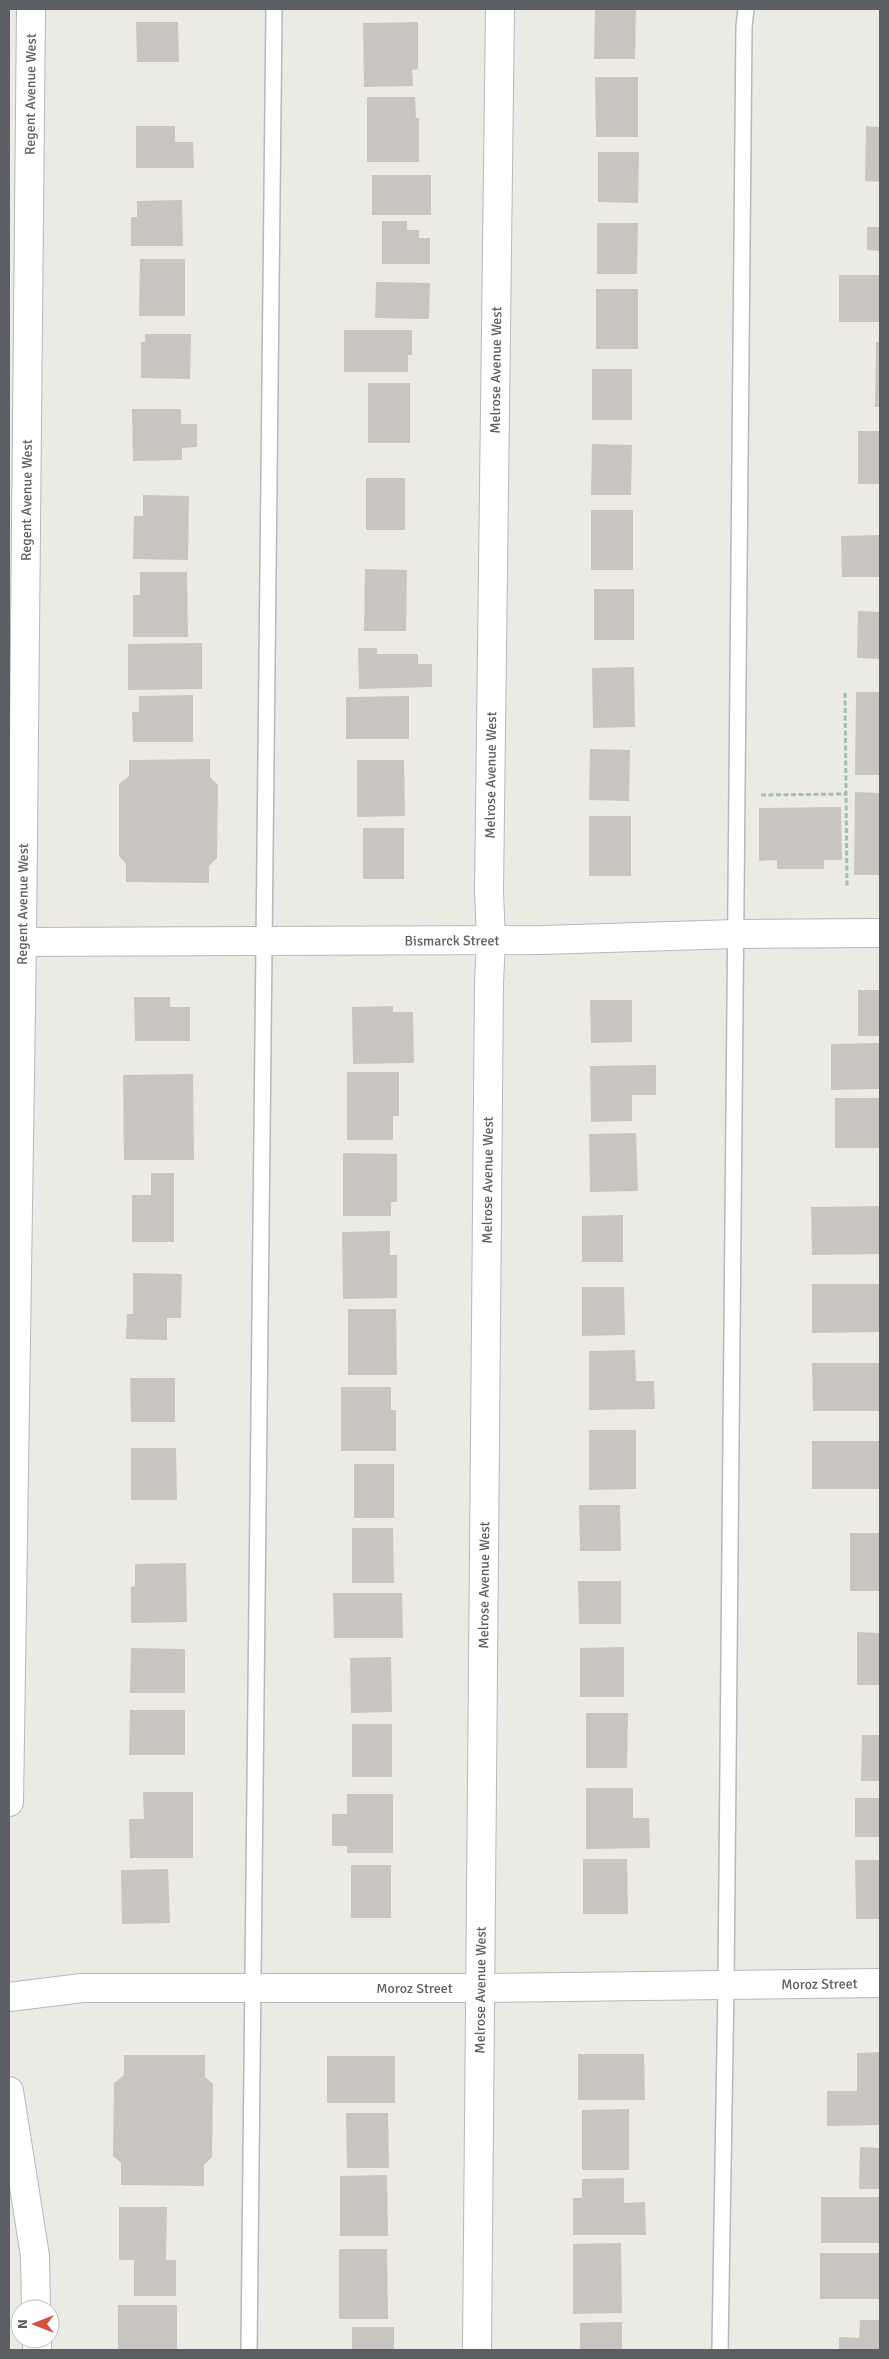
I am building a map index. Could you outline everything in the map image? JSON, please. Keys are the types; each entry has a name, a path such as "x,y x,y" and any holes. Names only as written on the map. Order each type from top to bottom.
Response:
{"street":[{"name":"Regent Avenue West","path":"9,1802 11,1468 22,942 32,9"},
{"name":"Melrose Avenue West","path":"477,2350 488,993 491,940 489,871 500,9"},
{"name":"Bismarck Street","path":"22,942 491,940 736,934 880,933"},
{"name":"Moroz Street","path":"9,1997 82,1988 481,1988 880,1983"},
{"path":"9,2091 35,2256 36,2299"}],"lane":[{"path":"249,2350 274,9"},
{"path":"720,2350 726,1984 744,46 746,9"}],"path":[{"path":"845,693 847,887"},
{"path":"758,795 846,794"}],"building":[{"path":"595,9 636,9 635,59 594,59"},
{"path":"136,22 178,22 179,62 137,62"},
{"path":"418,22 418,69 412,70 413,86 364,87 363,23"},
{"path":"595,77 638,77 638,137 596,137"},
{"path":"367,97 415,97 416,118 419,118 419,162 367,162"},
{"path":"136,126 175,126 175,142 193,142 194,168 136,168"},
{"path":"866,126 880,127 880,182 865,181"},
{"path":"598,152 639,152 638,203 598,202"},
{"path":"372,175 431,175 431,215 372,215"},
{"path":"182,200 183,246 131,246 131,217 137,217 137,201"},
{"path":"382,221 407,221 407,230 419,230 419,238 430,238 430,264 382,264"},
{"path":"597,223 638,223 637,274 597,274"},
{"path":"867,227 880,227 880,251 867,250"},
{"path":"140,259 185,259 185,316 139,316"},
{"path":"839,275 880,275 880,322 839,322"},
{"path":"376,282 430,283 429,319 375,318"},
{"path":"596,289 638,289 638,349 596,349"},
{"path":"344,330 412,330 412,355 408,355 408,372 344,372"},
{"path":"145,334 191,334 190,379 141,378 141,342 145,342"},
{"path":"876,342 880,342 880,407 875,407"},
{"path":"592,369 632,369 632,420 592,420"},
{"path":"368,383 410,383 410,443 368,443"},
{"path":"132,409 181,409 181,424 197,424 197,447 182,448 182,460 133,461"},
{"path":"858,431 880,431 880,484 858,484"},
{"path":"592,444 632,445 631,495 591,495"},
{"path":"366,478 405,478 405,530 366,530"},
{"path":"143,495 189,496 188,560 133,559 134,516 143,516"},
{"path":"591,510 633,510 633,570 591,570"},
{"path":"880,535 880,577 842,577 841,536"},
{"path":"365,569 407,570 406,631 364,631"},
{"path":"140,572 187,572 188,637 133,637 133,595 140,595"},
{"path":"594,589 634,589 634,640 594,640"},
{"path":"858,611 880,612 880,659 857,658"},
{"path":"202,643 202,689 128,690 128,644"},
{"path":"358,648 377,648 377,654 418,654 418,664 432,664 432,687 359,689"},
{"path":"634,667 635,727 593,728 592,668"},
{"path":"856,692 880,692 880,775 855,775"},
{"path":"193,695 193,742 133,742 132,712 139,712 139,696"},
{"path":"409,696 409,739 346,739 346,697"},
{"path":"590,749 630,750 629,801 589,800"},
{"path":"210,759 210,777 218,785 217,858 209,866 209,883 126,882 126,864 119,856 119,784 129,776 129,760"},
{"path":"357,760 404,760 405,816 357,817"},
{"path":"855,792 880,793 880,875 854,875"},
{"path":"841,807 842,860 824,860 824,869 777,869 777,860 759,861 759,808"},
{"path":"589,816 631,816 631,876 589,876"},
{"path":"363,828 404,828 404,879 363,879"},
{"path":"858,990 880,990 880,1036 858,1036"},
{"path":"134,997 170,997 170,1007 190,1007 190,1041 135,1041"},
{"path":"590,1000 632,1000 632,1042 591,1043"},
{"path":"393,1006 393,1012 413,1012 414,1063 353,1064 352,1007"},
{"path":"880,1043 880,1089 831,1090 831,1044"},
{"path":"656,1065 656,1095 632,1095 632,1121 591,1122 590,1066"},
{"path":"347,1072 399,1072 399,1116 393,1116 393,1140 347,1140"},
{"path":"193,1074 194,1160 124,1160 123,1075"},
{"path":"835,1098 880,1098 880,1148 835,1148"},
{"path":"636,1133 638,1191 590,1192 589,1134"},
{"path":"343,1153 397,1154 397,1202 391,1202 391,1216 343,1216"},
{"path":"151,1173 174,1173 174,1242 132,1242 132,1195 151,1195"},
{"path":"880,1206 880,1254 812,1255 811,1207"},
{"path":"623,1215 623,1262 582,1262 582,1216"},
{"path":"390,1231 390,1255 397,1255 397,1298 343,1299 342,1232"},
{"path":"133,1273 182,1274 181,1318 167,1318 167,1340 126,1339 127,1314 133,1314"},
{"path":"812,1284 880,1284 880,1332 812,1333"},
{"path":"582,1287 624,1287 625,1335 582,1336"},
{"path":"348,1309 396,1309 397,1375 348,1375"},
{"path":"635,1350 636,1381 654,1381 655,1409 589,1410 589,1351"},
{"path":"812,1363 880,1363 880,1411 813,1411"},
{"path":"130,1378 175,1378 175,1422 131,1422"},
{"path":"341,1387 391,1387 391,1410 396,1410 396,1451 341,1451"},
{"path":"589,1430 636,1430 636,1489 589,1490"},
{"path":"812,1441 880,1441 880,1489 812,1489"},
{"path":"131,1448 176,1448 177,1500 131,1500"},
{"path":"354,1464 394,1464 394,1518 354,1518"},
{"path":"579,1505 620,1505 621,1551 580,1551"},
{"path":"352,1528 393,1528 394,1583 352,1583"},
{"path":"850,1533 880,1533 880,1591 850,1591"},
{"path":"186,1563 187,1622 131,1623 131,1587 135,1586 135,1564"},
{"path":"578,1581 621,1581 621,1624 579,1624"},
{"path":"333,1593 402,1593 403,1638 334,1638"},
{"path":"857,1632 880,1633 880,1685 857,1685"},
{"path":"624,1647 624,1697 580,1697 580,1648"},
{"path":"131,1648 185,1649 185,1693 130,1693"},
{"path":"391,1657 392,1712 351,1713 350,1658"},
{"path":"130,1710 185,1710 185,1755 129,1755"},
{"path":"586,1713 628,1713 627,1768 586,1768"},
{"path":"352,1724 392,1724 392,1777 352,1777"},
{"path":"862,1735 880,1735 880,1781 861,1781"},
{"path":"586,1788 633,1788 633,1818 649,1818 650,1848 586,1849"},
{"path":"143,1792 193,1792 193,1858 130,1858 129,1819 144,1819"},
{"path":"347,1794 393,1794 393,1853 347,1853 347,1846 332,1846 332,1814 347,1814"},
{"path":"855,1798 880,1798 880,1837 855,1837"},
{"path":"583,1859 627,1859 628,1914 583,1914"},
{"path":"855,1860 880,1860 880,1919 856,1919"},
{"path":"351,1865 391,1865 391,1918 351,1918"},
{"path":"168,1869 170,1923 122,1924 121,1870"},
{"path":"880,2052 880,2125 827,2126 827,2091 857,2091 857,2053"},
{"path":"578,2054 644,2054 645,2100 578,2100"},
{"path":"124,2055 205,2055 205,2077 213,2084 212,2157 204,2165 204,2186 121,2185 121,2163 113,2156 114,2083 124,2075"},
{"path":"327,2056 395,2056 395,2103 327,2103"},
{"path":"629,2109 629,2170 582,2170 582,2110"},
{"path":"346,2113 388,2113 389,2168 347,2168"},
{"path":"860,2147 880,2148 880,2189 859,2189"},
{"path":"387,2175 388,2236 340,2236 340,2176"},
{"path":"624,2178 624,2203 645,2202 646,2235 573,2235 573,2198 582,2198 582,2179"},
{"path":"821,2197 880,2197 880,2243 821,2243"},
{"path":"119,2207 167,2207 166,2260 176,2260 176,2296 134,2296 134,2260 119,2260"},
{"path":"621,2243 622,2313 573,2314 573,2244"},
{"path":"339,2249 387,2249 388,2319 339,2319"},
{"path":"820,2253 880,2253 880,2299 820,2299"},
{"path":"118,2305 177,2305 177,2350 118,2350"},
{"path":"860,2320 880,2320 880,2350 839,2350 839,2337 859,2338"},
{"path":"622,2322 622,2350 580,2350 580,2323"},
{"path":"352,2327 394,2327 394,2350 352,2350"}]}
